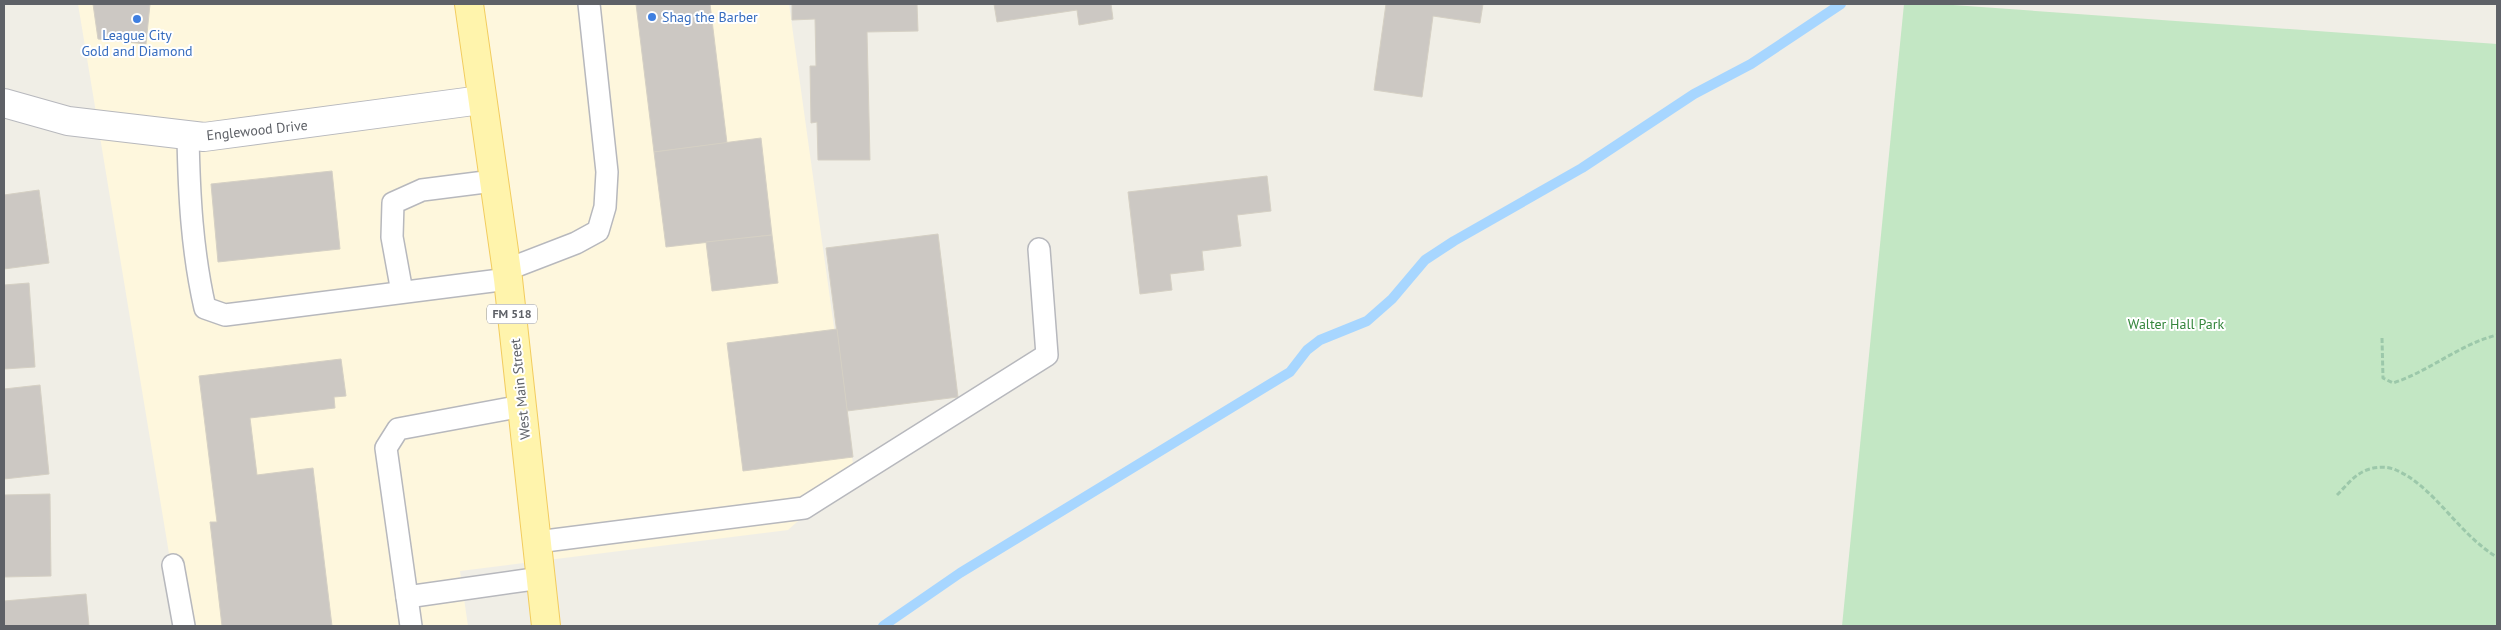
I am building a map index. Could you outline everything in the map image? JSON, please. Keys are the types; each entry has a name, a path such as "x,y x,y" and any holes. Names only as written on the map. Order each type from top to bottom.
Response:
{"main road":[{"name":"West Main Street","path":"469,4 507,274 546,626"}],"street":[{"name":"Englewood Drive","path":"4,103 68,121 204,138 481,100"}],"lane":[{"path":"188,136 189,190 197,274 206,308 225,315 402,292 507,274 576,243 598,230 605,207 607,172 589,4"},
{"path":"402,292 392,237 393,203 422,190 493,181"},
{"path":"537,542 804,508 1047,355 1039,249"},
{"path":"411,626 386,448 398,429 522,406"},
{"path":"173,565 184,626"},
{"path":"407,597 541,578"}],"path":[{"path":"2382,338 2383,378 2393,383 2411,377 2470,344 2497,335"},
{"path":"2337,495 2359,474 2379,467 2394,469 2423,490 2479,544 2497,557"}],"shaded area":[{"path":"78,4 789,4 854,471 788,530 460,571 468,626 181,626"}],"green space":[{"name":"Walter Hall Park","path":"1904,4 1939,4 2497,44 2497,626 1842,626"}],"building":[{"path":"93,4 150,4 146,44 98,39"},
{"path":"636,4 710,4 727,143 654,152"},
{"path":"792,4 917,4 918,31 867,32 870,160 818,160 817,122 811,123 810,66 816,66 815,19 792,20"},
{"path":"994,4 1111,4 1113,19 1079,25 1077,10 997,22"},
{"path":"1386,4 1483,4 1480,23 1433,16 1422,97 1374,90"},
{"path":"761,138 772,235 666,247 654,152"},
{"path":"332,171 340,249 218,262 211,184"},
{"path":"1267,176 1271,211 1237,215 1241,246 1202,251 1204,270 1170,274 1172,290 1140,294 1128,192"},
{"path":"39,190 49,263 4,269 4,195"},
{"path":"938,234 958,397 847,411 826,248"},
{"path":"772,235 778,283 712,291 706,242"},
{"path":"29,283 35,367 4,369 4,285"},
{"path":"837,329 853,457 743,471 727,343"},
{"path":"341,359 346,396 334,397 335,408 250,418 257,475 313,468 332,626 222,626 210,522 217,522 199,376"},
{"path":"40,385 49,474 4,479 4,389"},
{"path":"50,494 51,576 4,577 4,495"},
{"path":"86,594 89,626 4,626 4,601"}],"waterway":[{"path":"883,626 960,573 1290,372 1307,350 1320,340 1367,321 1392,299 1425,260 1454,241 1582,168 1694,94 1751,64 1841,4"}],"place":[{"name":"Shag the Barber","path":"652,17"},
{"name":"League City Gold and Diamond","path":"137,19"}]}
